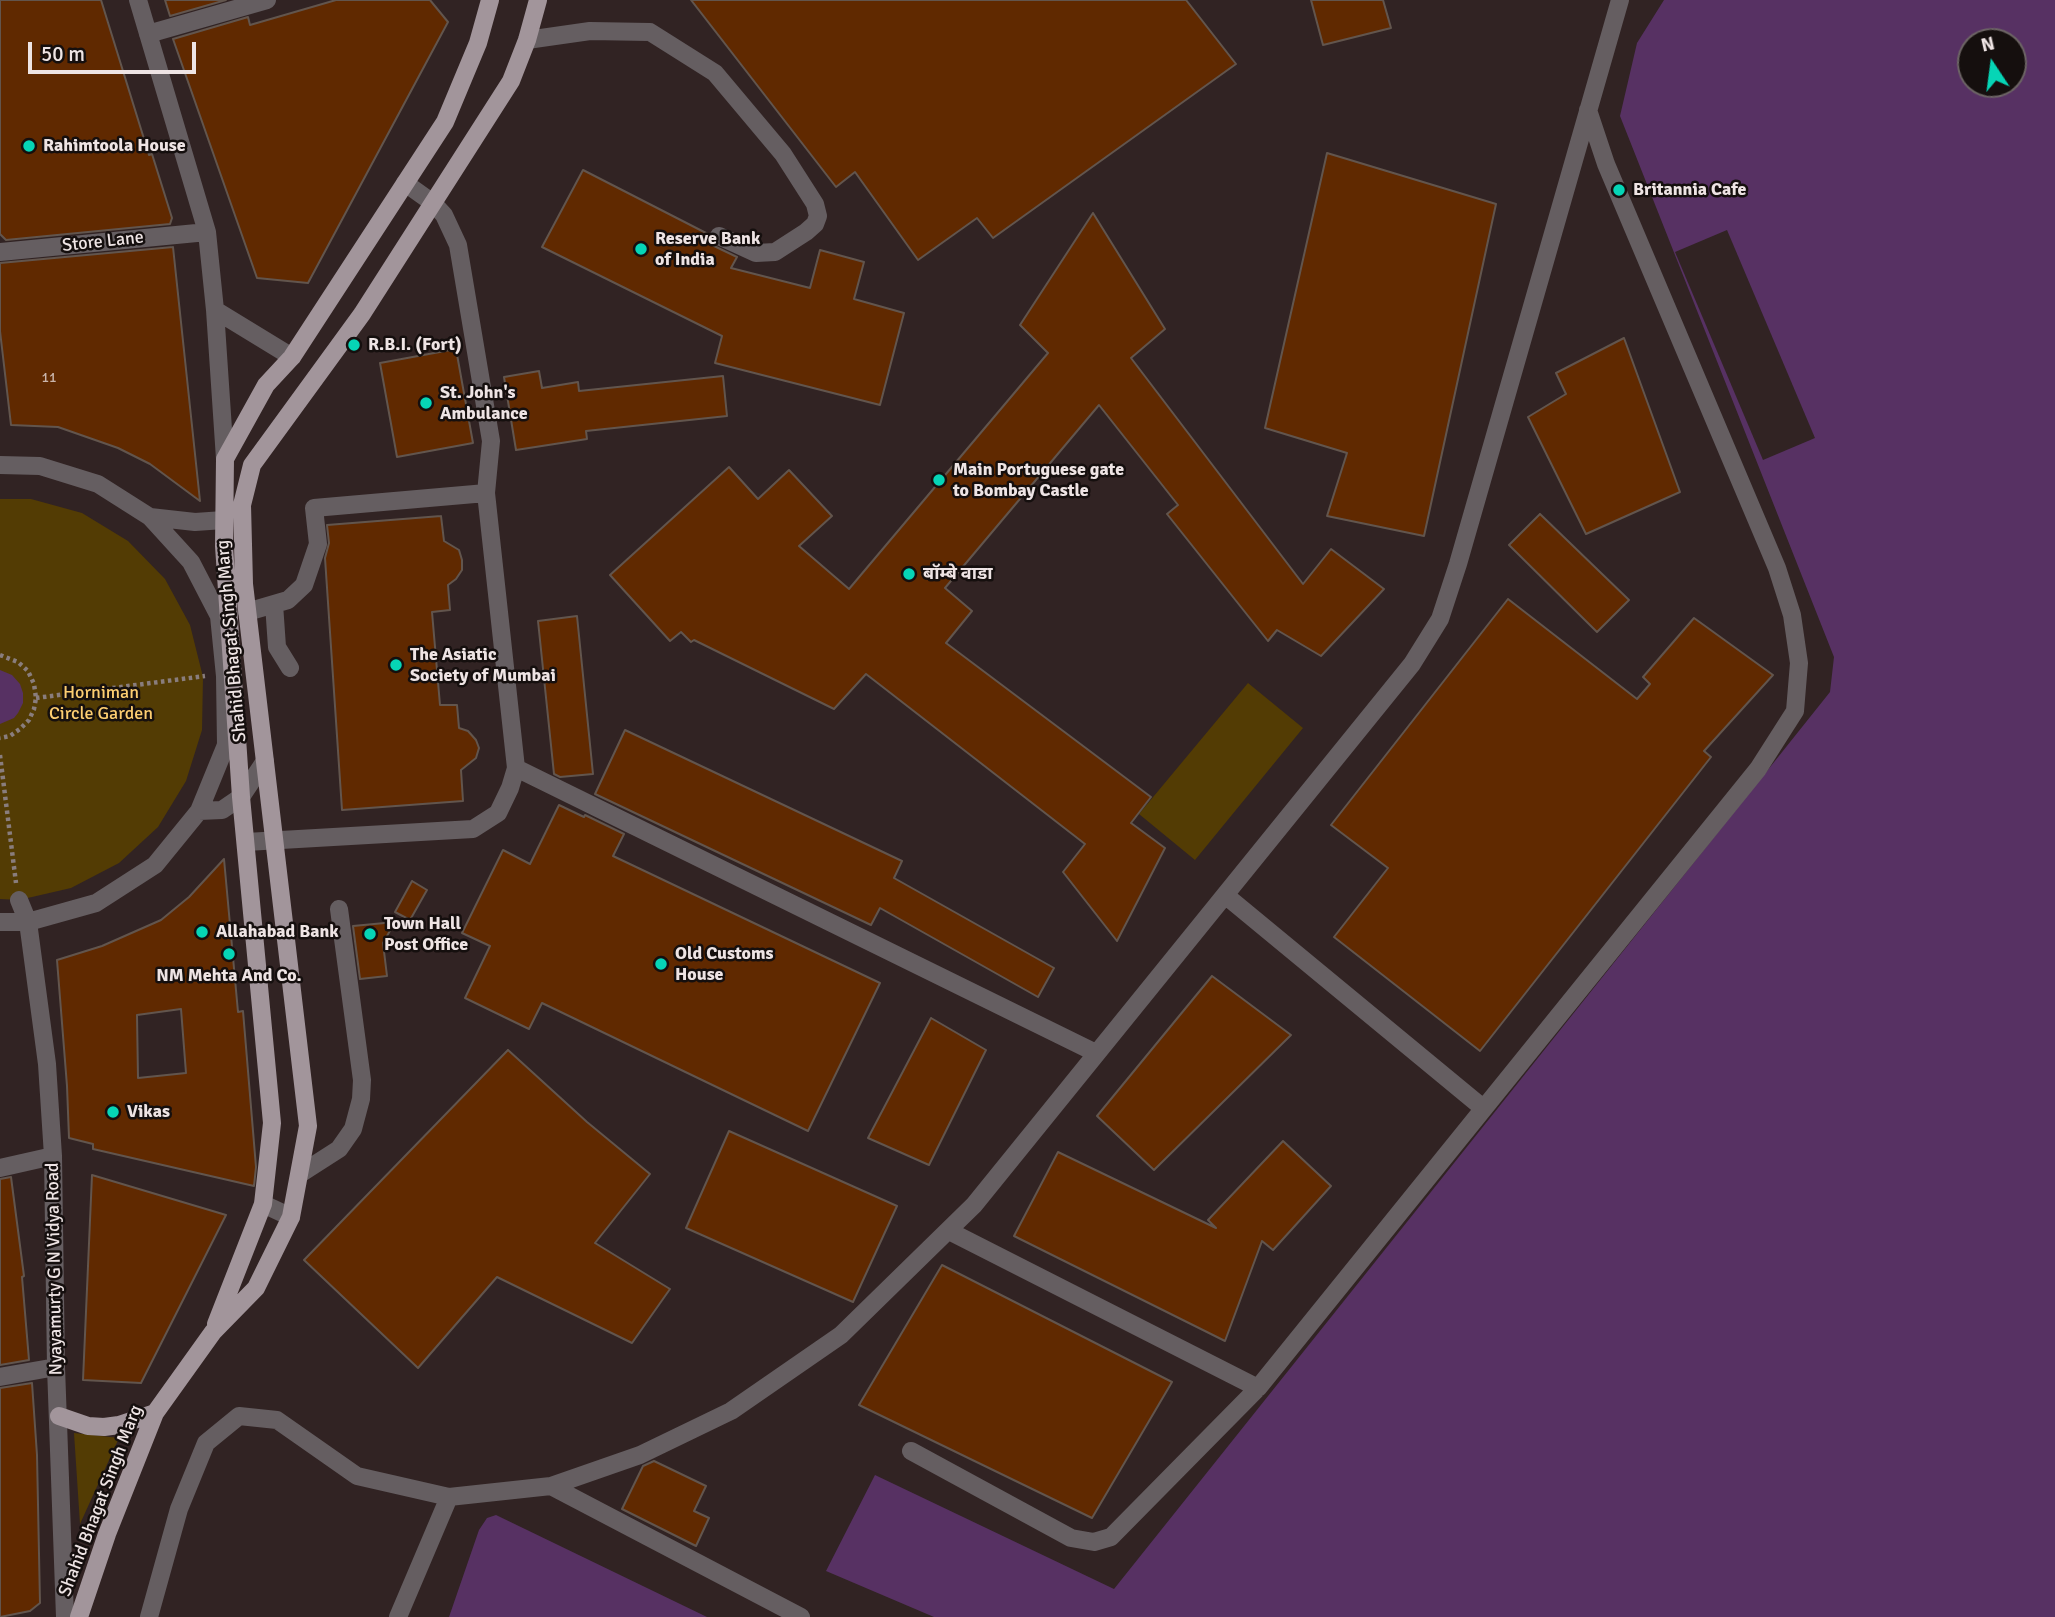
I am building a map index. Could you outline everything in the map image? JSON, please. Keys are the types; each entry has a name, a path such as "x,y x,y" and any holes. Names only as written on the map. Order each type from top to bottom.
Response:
{"main road":[{"name":"Shahid Bhagat Singh Marg","path":"213,1332 263,1204 272,1123 241,797 224,546 225,459 266,386 292,357 444,122 478,43 490,0"},
{"name":"Shahid Bhagat Singh Marg","path":"66,1617 107,1534 155,1413 213,1332 256,1288 291,1217 308,1126 244,584 242,505 252,465 362,314 511,81 527,40 538,0"},
{"path":"225,488 246,491"},
{"path":"59,1416 88,1426 104,1427 155,1413"}],"street":[{"path":"138,0 207,232 225,459"},
{"path":"148,34 267,0"},
{"path":"149,1617 179,1509 206,1443 239,1416 277,1420 357,1476 449,1497 551,1486 640,1455 730,1411 841,1335 974,1205 1412,664 1440,619 1458,565 1620,0"},
{"path":"527,40 590,31 650,32 715,73 783,154 815,204 818,216 816,224 775,252 755,253 719,236"},
{"path":"911,1451 1071,1538 1094,1542 1111,1537 1127,1524 1258,1388 1758,769 1795,711 1799,663 1792,615 1777,568 1606,164 1588,110"},
{"path":"246,842 473,829 498,813 516,768 486,493 491,441 458,244 444,215 433,202 405,183"},
{"name":"Store Lane","path":"0,252 207,232"},
{"path":"215,310 292,357"},
{"path":"0,465 40,466 98,484 149,517 191,562 219,615 225,676 226,745 199,811 155,865 96,903 28,922 0,922"},
{"path":"247,612 288,600 304,585 317,544 314,508 486,493"},
{"path":"149,517 195,522 224,520"},
{"path":"274,604 277,647 290,668"},
{"path":"199,811 222,810 241,797 265,761"},
{"path":"516,768 1096,1054"},
{"path":"1225,895 1483,1108"},
{"name":"Nyayamurty G N Vidya Road","path":"19,900 28,922 47,1064 53,1156 56,1367 66,1617"},
{"path":"300,1174 339,1149 353,1129 361,1099 362,1080 339,909"},
{"path":"0,1168 53,1156"},
{"path":"263,1204 291,1217"},
{"path":"949,1231 1258,1388"},
{"path":"0,1377 56,1367"},
{"path":"551,1486 801,1617"},
{"path":"398,1617 449,1497"}],"path":[{"path":"0,655 18,662 28,671 36,698 29,720 10,736 0,738"},
{"path":"36,698 203,677"},
{"path":"0,755 19,900"}],"green space":[{"name":"Horniman Circle Garden","path":"0,499 31,499 82,513 128,541 165,579 190,625 203,677 202,730 186,781 158,827 119,863 71,888 19,900 0,899"},
{"path":"1248,683 1303,728 1195,860 1139,814"},
{"path":"74,1433 119,1438 80,1524"}],"shaded area":[{"path":"1664,0 2055,0 2055,1617 934,1617 826,1571 875,1475 1114,1589 1830,692 1834,657 1620,116 1637,43"},
{"path":"0,670 12,675 20,684 23,703 14,718 0,724"},
{"path":"496,1515 707,1617 449,1617 479,1530 487,1518"}],"pier":[{"path":"1727,230 1815,438 1763,460 1675,252"}],"building":[{"path":"0,0 101,0 149,155 152,154 172,218 170,224 6,240 0,234"},
{"path":"165,0 226,0 170,16"},
{"path":"336,0 430,0 448,22 308,283 257,278 173,39 248,17 250,25"},
{"path":"691,0 1186,0 1236,64 993,238 977,218 918,260 855,172 836,187"},
{"path":"1311,0 1383,0 1391,28 1323,45"},
{"path":"1327,153 1496,204 1424,536 1327,516 1347,453 1265,428"},
{"path":"583,170 708,234 709,242 714,246 737,257 731,268 810,288 820,250 864,262 854,299 904,313 880,405 715,363 722,336 542,247"},
{"name":"बॉम्बे वाडा","path":"1093,213 1165,329 1131,358 1303,584 1331,549 1384,589 1321,656 1277,630 1268,641 1167,514 1178,505 1099,405 945,588 972,611 946,643 1151,797 1131,823 1165,848 1117,941 1063,872 1085,844 866,674 834,709 694,640 691,642 681,632 670,641 610,575 729,467 758,499 789,470 832,516 799,546 849,589 1048,353 1020,325"},
{"path":"173,247 200,501 150,464 118,448 58,427 11,425 0,331 0,263"},
{"path":"1624,338 1680,492 1586,534 1528,417 1566,394 1556,373"},
{"name":"St. John's Ambulance","path":"456,349 473,443 397,457 380,363"},
{"path":"539,371 542,388 578,382 579,391 723,376 727,416 586,431 587,439 516,450 504,377"},
{"path":"1540,514 1629,600 1597,632 1509,545"},
{"path":"441,516 444,541 459,550 462,570 448,585 450,610 432,612 440,705 457,705 459,728 468,731 479,748 476,758 461,770 463,801 342,810 325,558 329,543 327,525"},
{"path":"1508,599 1637,699 1650,684 1643,677 1694,618 1773,675 1704,751 1711,757 1480,1051 1334,937 1388,868 1331,825"},
{"path":"577,616 593,774 560,777 554,774 538,621"},
{"path":"625,730 902,861 894,878 1054,968 1038,997 880,908 871,925 595,794"},
{"name":"Old Customs House","path":"559,805 624,834 613,856 880,983 808,1131 542,1003 529,1029 465,998 490,946 462,933 503,850 530,864"},
{"path":"224,859 238,1012 243,1011 256,1167 254,1186 93,1149 93,1144 69,1138 57,960 102,946 161,920 189,897","holes":["181,1009 186,1073 138,1078 137,1015"]},
{"path":"412,881 427,890 410,920 395,912"},
{"path":"395,922 383,943 387,976 360,979 353,926"},
{"path":"1212,976 1291,1035 1154,1170 1097,1116"},
{"path":"931,1018 986,1050 929,1165 868,1138"},
{"path":"508,1050 587,1122 650,1174 595,1243 670,1289 632,1343 497,1277 418,1368 304,1260"},
{"path":"729,1131 897,1206 853,1302 686,1228"},
{"path":"1283,1141 1331,1186 1273,1250 1262,1241 1225,1341 1014,1236 1058,1152 1216,1228 1208,1220"},
{"path":"92,1175 226,1215 141,1383 83,1380"},
{"path":"11,1177 24,1276 29,1360 0,1365 0,1179"},
{"path":"942,1265 1172,1382 1092,1518 859,1405"},
{"path":"32,1383 37,1455 40,1603 30,1611 0,1617 0,1388"},
{"path":"654,1461 706,1486 694,1511 709,1518 696,1546 622,1509 643,1466"}],"place":[{"name":"Rahimtoola House","path":"29,146"},
{"name":"Britannia Cafe","path":"1619,190"},
{"name":"Reserve Bank of India","path":"641,249"},
{"name":"R.B.I. (Fort)","path":"354,345"},
{"name":"St. John's Ambulance","path":"426,403"},
{"name":"Main Portuguese gate to Bombay Castle","path":"939,480"},
{"name":"बॉम्बे वाडा","path":"909,574"},
{"name":"The Asiatic Society of Mumbai","path":"396,665"},
{"name":"Allahabad Bank","path":"202,932"},
{"name":"Town Hall Post Office","path":"370,934"},
{"name":"NM Mehta And Co.","path":"229,954"},
{"name":"Old Customs House","path":"661,964"},
{"name":"Vikas","path":"113,1112"}]}
